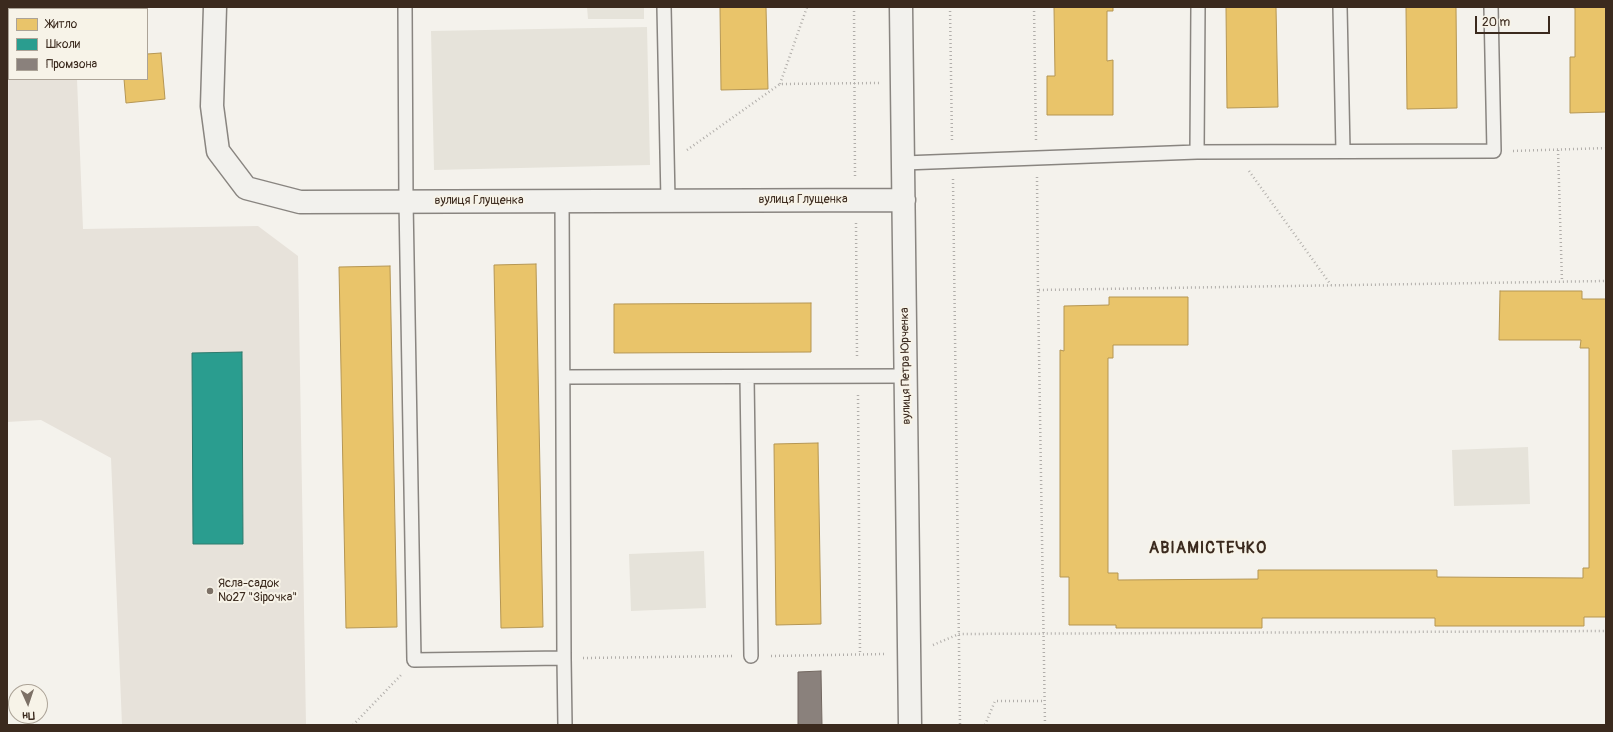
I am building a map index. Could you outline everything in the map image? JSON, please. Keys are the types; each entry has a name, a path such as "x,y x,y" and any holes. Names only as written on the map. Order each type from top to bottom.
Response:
{"street":[{"name":"вулиця Глущенка","path":"215,7 212,106 218,151 246,188 300,202 904,200"},
{"name":"вулиця Петра Юрченка","path":"901,7 910,725"}],"lane":[{"path":"405,7 406,201 414,660 564,658"},
{"path":"664,7 668,200"},
{"path":"1197,152 1198,7"},
{"path":"1340,7 1343,151"},
{"path":"904,163 1197,152 1494,151 1491,7"},
{"path":"562,200 564,658 566,725"},
{"path":"563,377 906,376"},
{"path":"747,377 751,656"}],"path":[{"path":"780,84 807,7"},
{"path":"854,7 860,655"},
{"path":"950,7 960,725"},
{"path":"667,165 780,84 902,82"},
{"path":"1494,151 1606,148"},
{"path":"1558,150 1562,282"},
{"path":"1235,152 1332,286"},
{"path":"1045,725 1038,290 1606,281"},
{"path":"959,634 1606,631"},
{"path":"353,725 414,660"},
{"path":"985,725 995,701 1044,701"}],"shaded area":[{"path":"587,7 644,7 644,19 588,19"},
{"name":"Ясла-садок №27 \"Зірочка\"","path":"8,10 8,80 77,80 83,229 258,226 298,256 306,725 122,725 111,458 41,420 7,422"},
{"path":"647,27 650,165 434,170 431,31"},
{"path":"1528,447 1530,504 1454,506 1452,450"},
{"path":"704,551 706,608 631,611 629,554"}],"building: Житло":[{"path":"720,7 766,7 768,89 721,90"},
{"path":"1054,7 1113,7 1113,11 1107,11 1107,61 1113,60 1113,115 1047,115 1047,76 1055,76"},
{"path":"1226,7 1276,7 1278,107 1227,108"},
{"path":"1406,7 1456,7 1457,108 1407,109"},
{"path":"1570,7 1606,7 1606,112 1570,113 1570,57 1575,57 1575,8"},
{"path":"161,53 165,99 126,103 124,80 148,80 148,54"},
{"path":"536,264 543,627 501,628 494,265"},
{"path":"390,266 397,627 346,628 339,267"},
{"path":"1500,291 1582,291 1582,299 1606,299 1606,617 1584,617 1584,626 1435,626 1435,618 1262,618 1262,628 1116,628 1116,625 1069,625 1069,577 1060,577 1060,350 1064,351 1064,306 1109,305 1109,297 1188,297 1188,345 1113,345 1113,358 1108,358 1108,573 1118,573 1118,580 1258,579 1258,570 1437,570 1437,577 1583,578 1583,568 1589,568 1589,348 1580,348 1581,340 1499,340"},
{"path":"811,303 811,352 614,353 614,304"},
{"path":"818,443 821,624 776,625 774,444"}],"building: Школи":[{"path":"242,352 243,544 193,544 192,353"}],"building: Промзона":[{"path":"821,671 822,725 798,725 798,672"}],"place":[{"name":"Ясла-садок №27 \"Зірочка\"","path":"210,591"}],"district":[{"name":"АВІАМІСТЕЧКО","path":"1208,549"}]}
